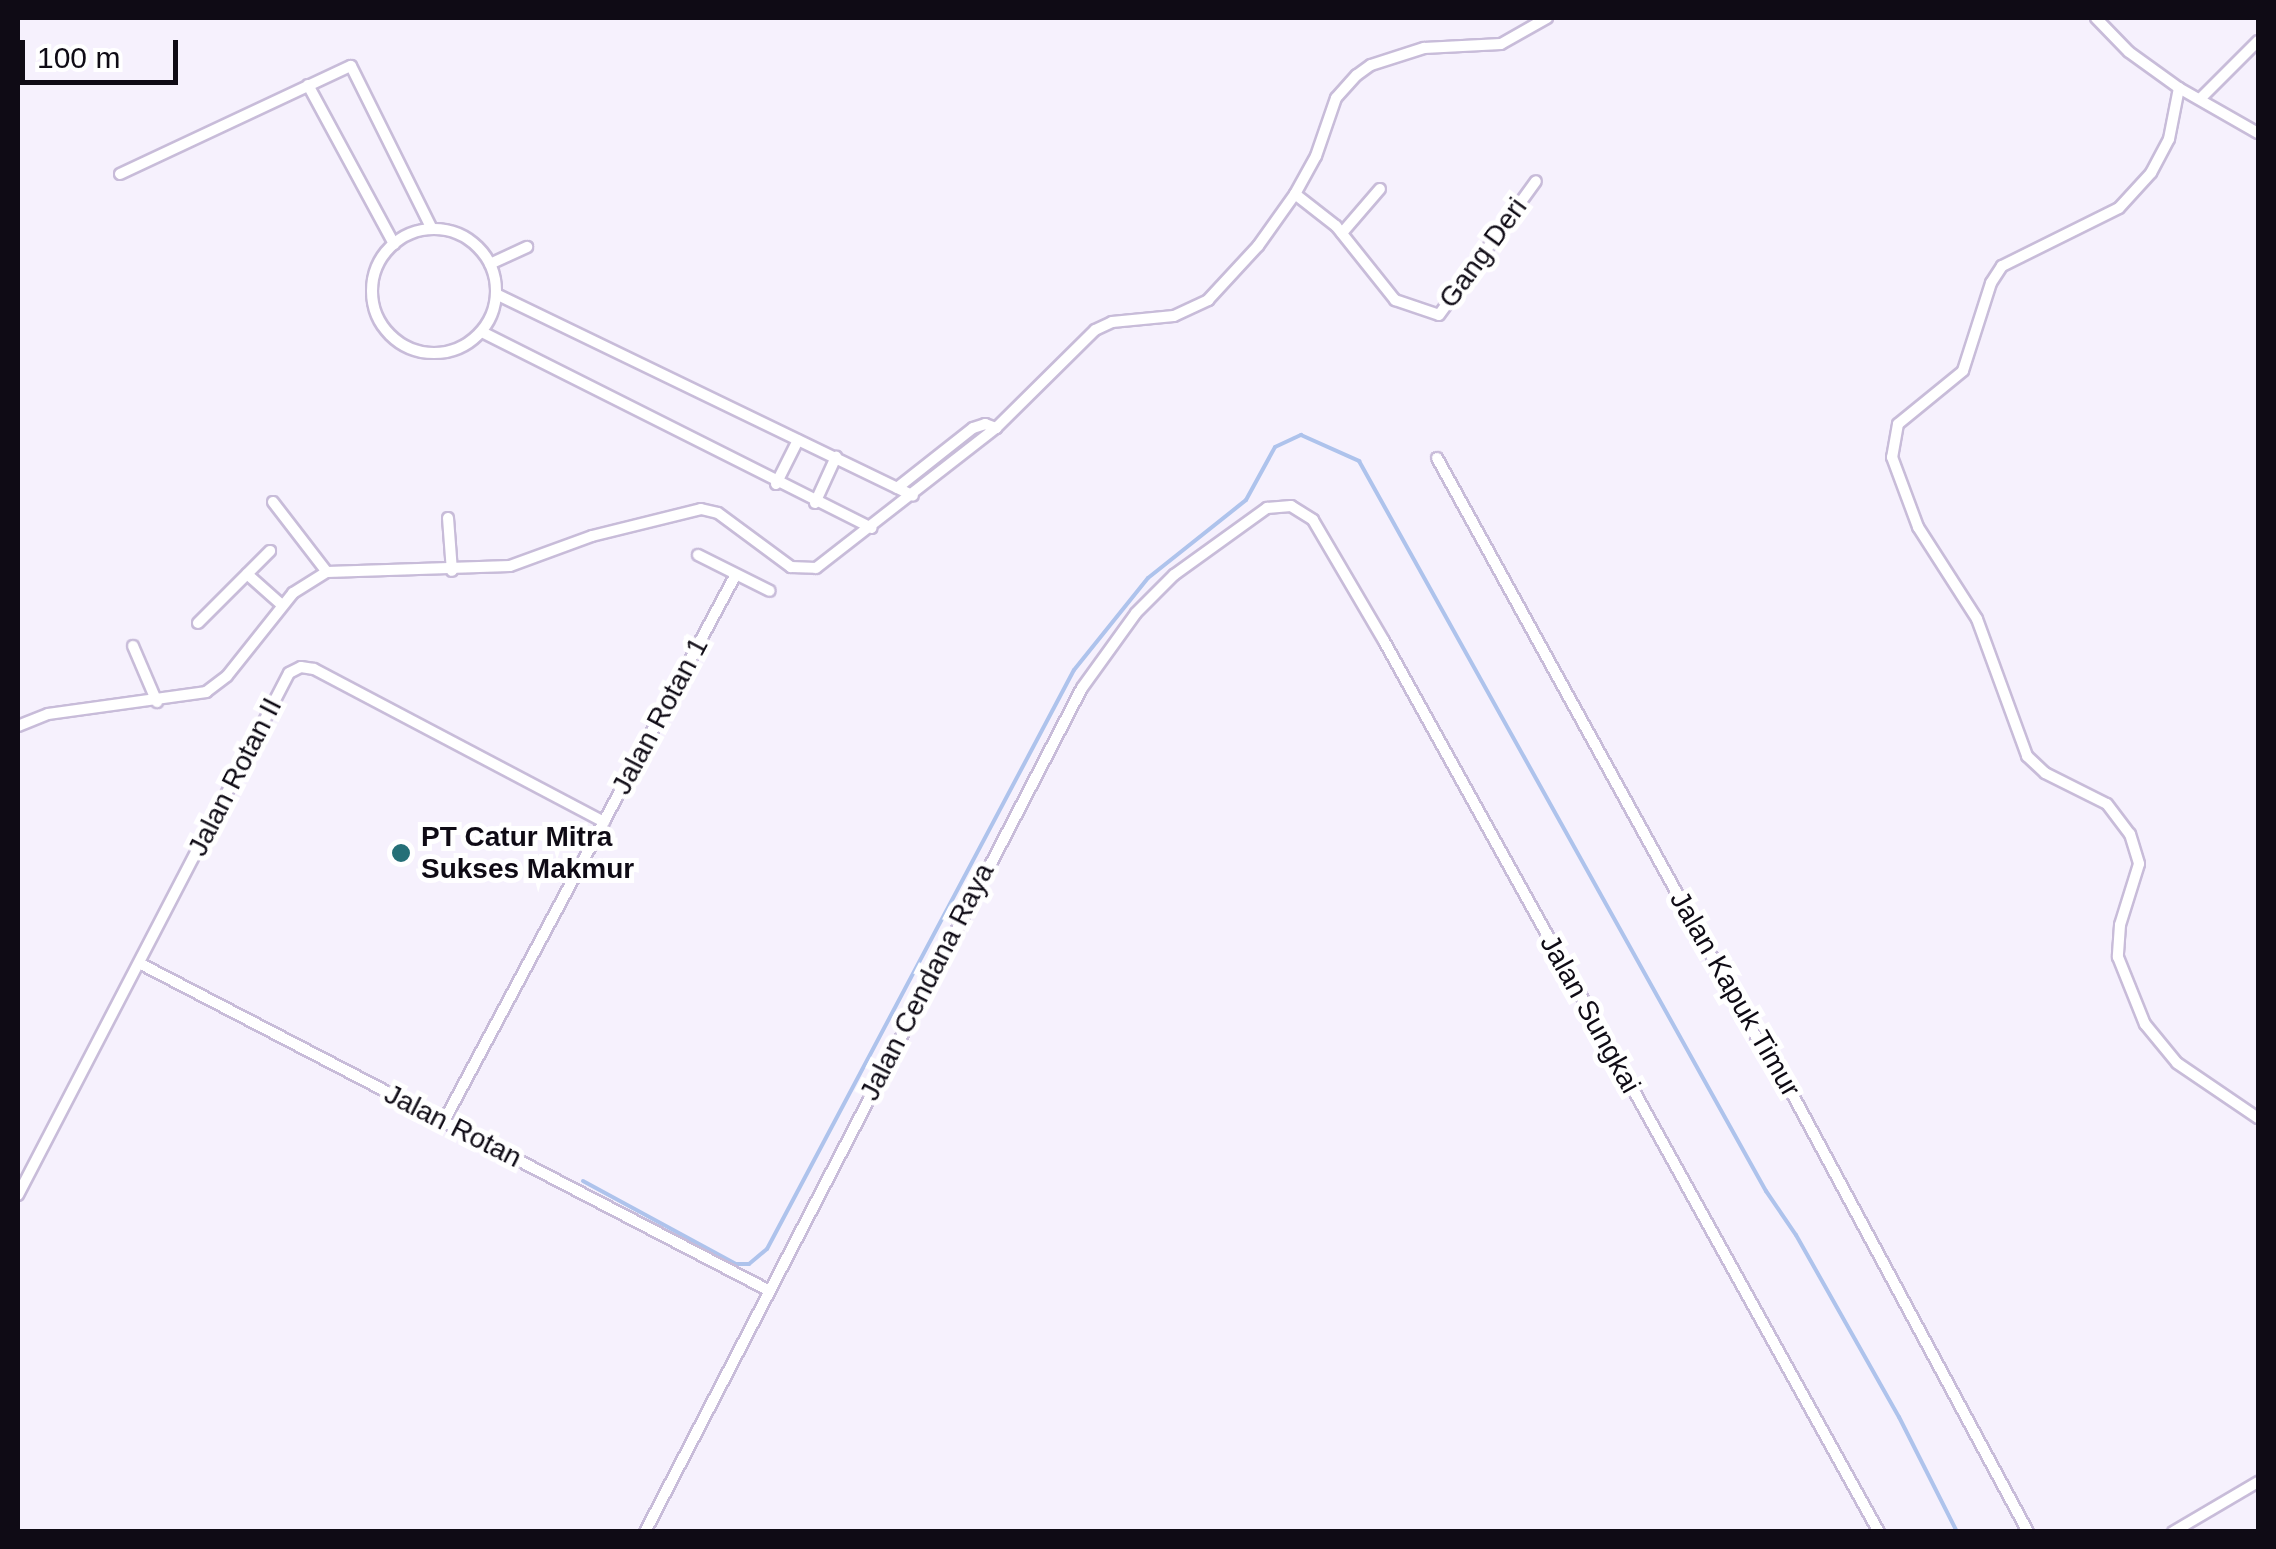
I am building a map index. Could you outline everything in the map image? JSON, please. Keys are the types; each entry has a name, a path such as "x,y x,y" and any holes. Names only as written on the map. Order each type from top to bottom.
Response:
{"street":[{"path":"1526,18 1528,32"},
{"path":"18,726 48,714 156,702 217,686 282,605 327,572 368,568 452,572 524,563 592,536 701,509 718,513 786,564 804,571 830,560 996,428 1095,330 1112,322 1174,316 1196,308 1258,246 1316,156 1336,98 1371,65 1424,48 1501,44 1547,18"},
{"path":"2096,18 2120,44 2179,88 2258,133"},
{"path":"2200,99 2258,41"},
{"path":"120,174 308,84 354,67 432,228"},
{"path":"308,84 394,244"},
{"path":"2179,88 2169,140 2136,192 2093,225 2002,266 1991,282 1963,370 1898,424 1891,447 1918,527 1977,620 2027,756 2046,773 2108,804 2130,834 2139,864 2120,924 2118,957 2144,1024 2177,1063 2258,1118"},
{"name":"Gang Deri","path":"1295,194 1342,233 1394,300 1439,315 1536,181"},
{"path":"1342,233 1380,189"},
{"path":"432,228 462,235 478,247 490,264 496,294 492,314 482,332 456,350 436,354 406,348 390,336 378,319 372,289 376,268 394,244 432,228"},
{"path":"490,264 527,248"},
{"path":"496,294 912,496"},
{"path":"482,332 776,484 872,528"},
{"path":"897,488 973,428 985,424 996,428"},
{"path":"776,484 798,440"},
{"path":"815,503 836,457"},
{"name":"Jalan Kapuk Timur","path":"1437,458 1754,1033 1788,1086 2028,1532"},
{"path":"273,502 327,572"},
{"name":"Jalan Cendana Raya","path":"645,1532 1091,674 1136,613 1174,575 1267,508 1291,506"},
{"name":"Jalan Sungkai","path":"1291,506 1313,520 1384,641 1879,1532"},
{"path":"448,518 452,572"},
{"path":"198,623 270,552"},
{"path":"698,555 770,592"},
{"path":"247,574 282,605"},
{"name":"Jalan Rotan 1","path":"444,1121 736,576"},
{"path":"133,646 156,702"},
{"name":"Jalan Rotan II","path":"18,1195 288,673 302,667 314,670 604,822"},
{"name":"Jalan Rotan","path":"139,963 768,1290"},
{"path":"2173,1532 2258,1482"}],"waterway":[{"path":"583,1181 736,1264 749,1264 767,1249 1074,670 1148,578 1246,500 1275,447 1301,435 1359,461 1766,1191 1796,1235 1899,1417 1957,1532"}],"place":[{"name":"PT Catur Mitra Sukses Makmur","path":"401,853"}]}
